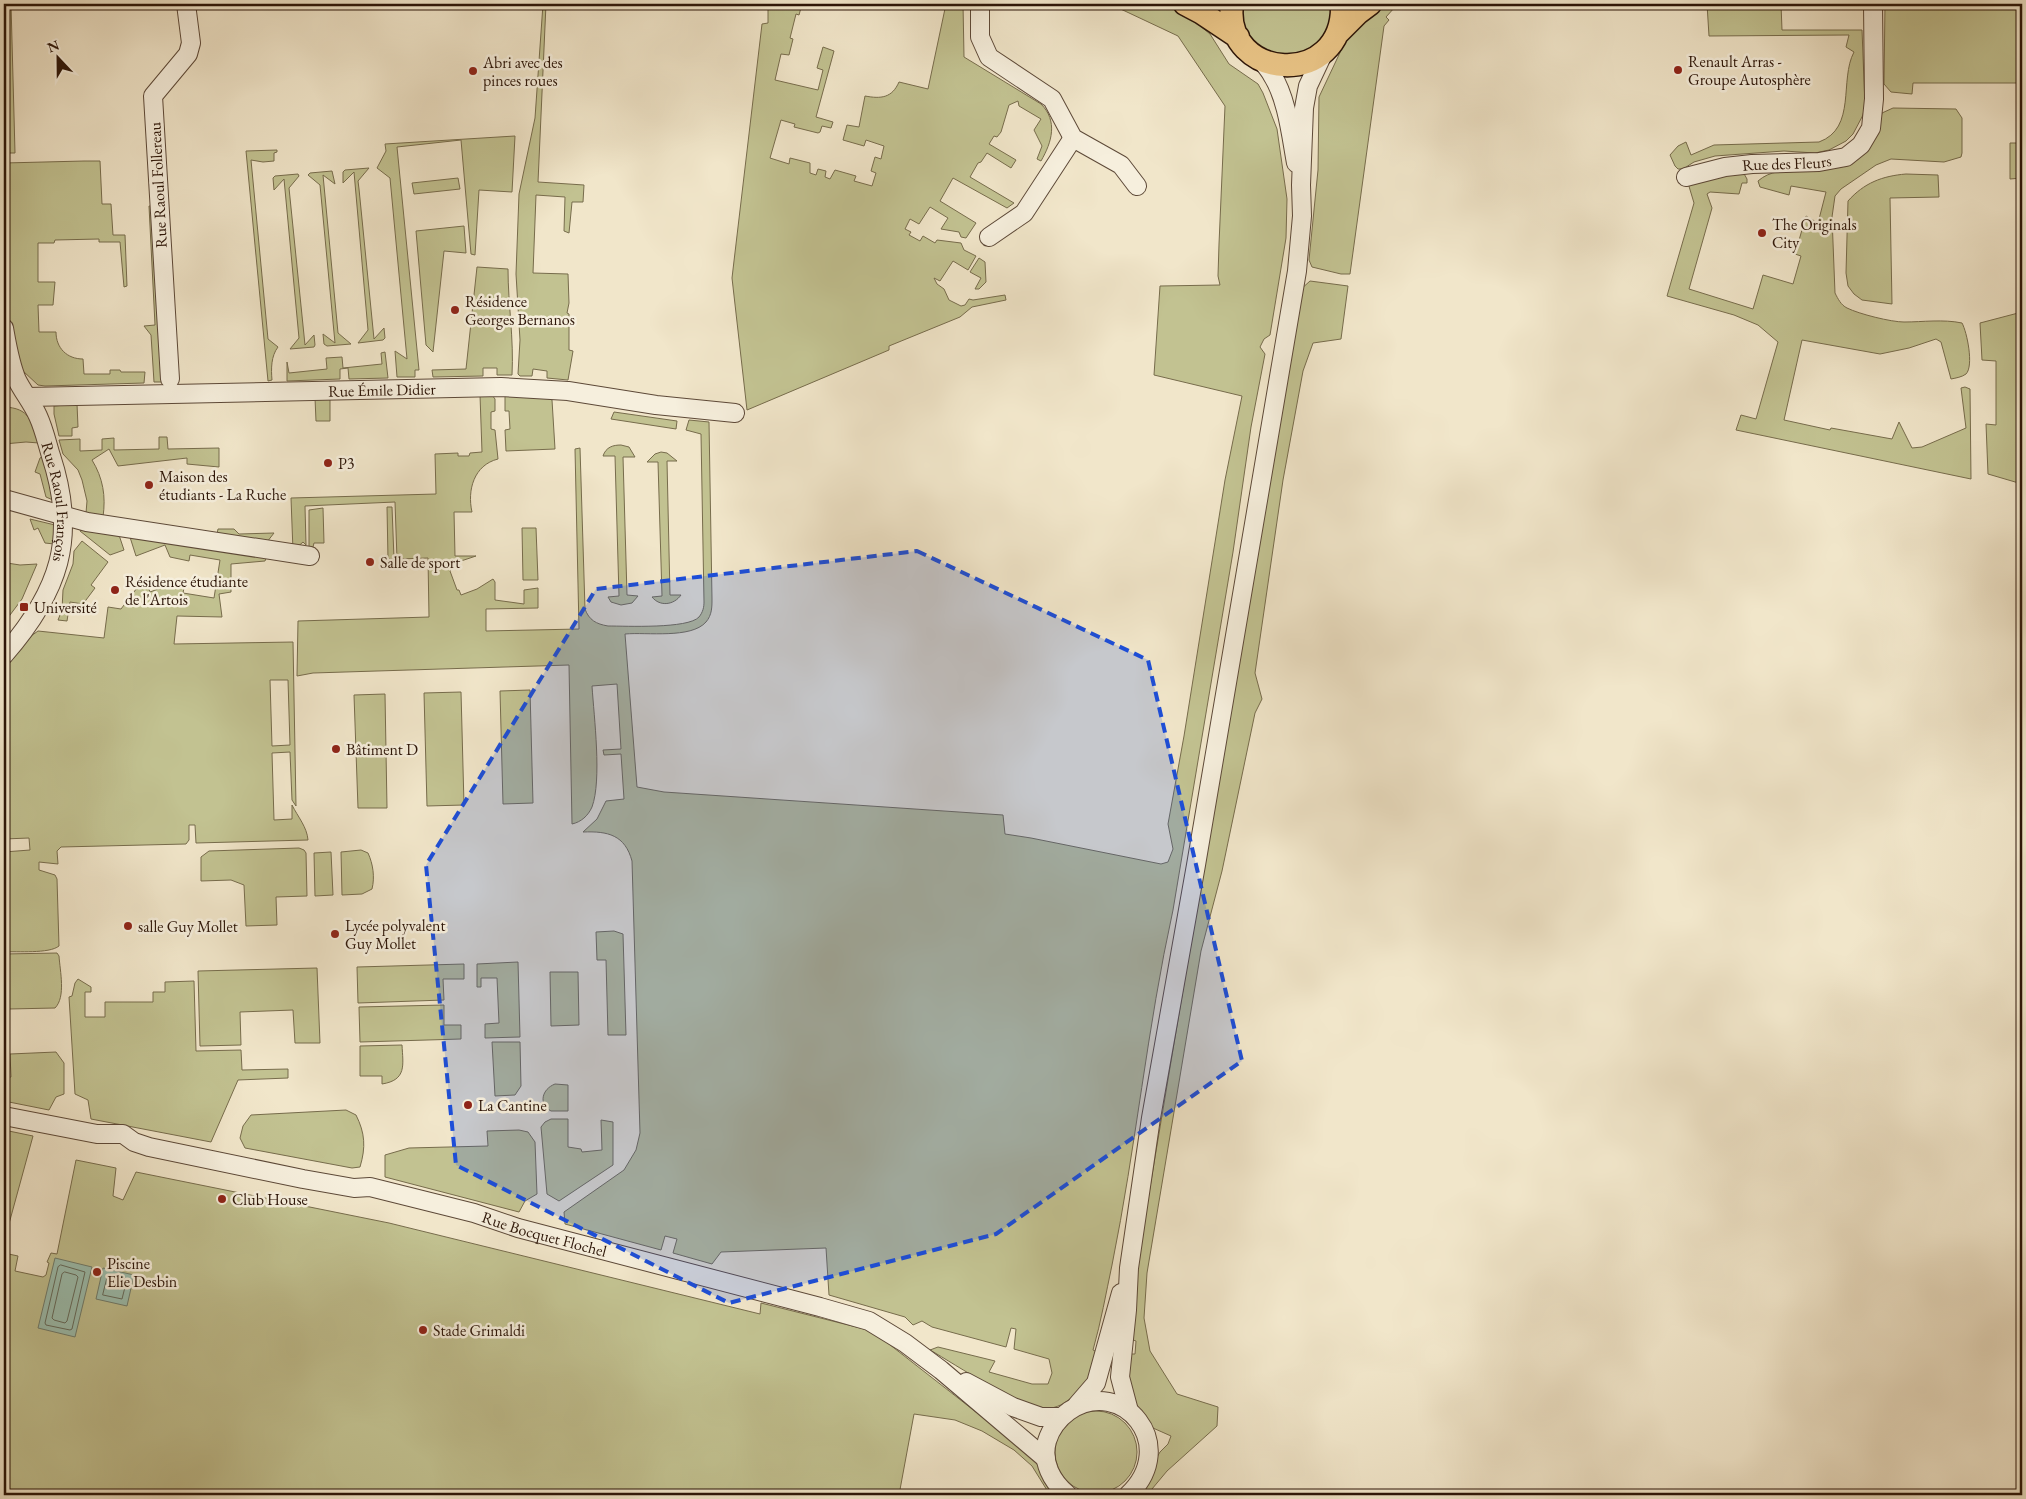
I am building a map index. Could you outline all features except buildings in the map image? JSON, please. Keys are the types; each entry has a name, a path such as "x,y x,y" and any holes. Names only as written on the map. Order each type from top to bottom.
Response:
{"main road":[{"path":"1185,4 1216,21 1238,37"},
{"path":"1232,4 1232,17 1238,37 1245,47 1260,59 1282,66 1293,66 1315,58 1324,52 1338,33 1370,4"},
{"path":"1338,33 1342,4"}],"street":[{"name":"Rue Raoul Follereau","path":"170,379 153,96 188,54 192,43 186,4"},
{"path":"980,4 980,37 989,57 1052,99 1073,138 1121,166 1137,186"},
{"name":"Rue des Fleurs","path":"1686,178 1725,167 1752,164 1819,162 1846,157 1861,145 1871,128 1874,99 1873,4"},
{"path":"1300,185 1304,108 1308,86 1324,52"},
{"path":"1129,1411 1120,1377 1129,1268 1151,1118 1196,865 1296,271 1302,216 1300,185 1288,117 1273,75 1260,59"},
{"path":"989,237 1024,213 1073,138"},
{"name":"Rue Raoul François","path":"4,328 8,352 17,379 28,397 45,434 58,480 64,516 61,557 55,576 37,613 4,655"},
{"name":"Rue Émile Didier","path":"28,397 501,387 568,391 656,405 735,413"},
{"path":"4,499 87,522 310,556"},
{"name":"Rue Bocquet Flochel","path":"4,1116 97,1134 110,1140 127,1143 134,1142 149,1147 303,1179 354,1188 370,1187 392,1192 474,1213 524,1230 820,1307 869,1322 882,1328 941,1370 1046,1459"},
{"path":"1068,1495 1058,1487 1050,1474 1046,1459 1047,1444 1052,1429 1060,1417 1078,1405 1096,1383 1129,1268"},
{"name":"Rue Bocquet Flochel","path":"941,1370 1013,1406 1041,1417 1060,1417"},
{"path":"1078,1405 1090,1402 1104,1402 1117,1405 1129,1411 1144,1429 1148,1440 1150,1456 1143,1478 1128,1495"}],"highlighted area":[{"path":"917,551 1148,660 1242,1061 996,1234 729,1303 456,1165 426,865 596,589"}],"green space":[{"path":"4,4 11,4 15,153 4,153"},
{"path":"543,4 546,4 538,182 584,185 583,202 572,202 569,233 564,231 565,197 536,195 533,273 568,274 569,303 567,313 569,314 569,350 573,351 568,380 547,378 547,371 533,369 532,376 520,376 518,374 520,340 516,274 519,194 535,118"},
{"path":"764,4 802,4 799,15 796,14 790,38 793,39 789,55 781,54 775,80 818,90 823,70 817,68 823,47 834,51 816,117 833,122 831,128 822,126 818,133 794,127 795,124 781,120 770,158 789,164 790,158 810,163 810,173 816,175 818,169 826,171 825,177 830,179 835,170 856,176 854,181 872,186 876,173 871,171 875,157 881,159 884,146 866,140 864,146 843,140 847,125 859,127 865,96 885,96 893,91 899,82 928,89 946,4 963,4 964,57 1041,104 1050,117 1052,132 1041,161 1037,159 1042,146 1034,130 1041,119 1019,106 1018,101 1009,105 1001,132 997,137 994,136 989,144 1016,160 1011,168 987,153 981,162 978,163 970,177 1014,203 1007,208 953,178 940,201 976,223 966,238 961,237 959,232 941,229 948,218 930,207 919,224 910,219 905,229 911,232 909,235 920,241 923,236 935,243 937,240 961,243 964,250 976,256 968,270 953,261 940,281 934,278 937,284 944,289 949,300 961,306 965,305 969,299 1005,295 1006,300 972,307 960,317 889,346 889,350 747,410 732,278 762,24 768,23 768,9 763,9"},
{"path":"1110,4 1159,4 1183,12 1210,34 1229,64 1258,84 1277,129 1287,199 1286,238 1270,335 1264,339 1260,347 1265,354 1251,427 1233,552 1173,910 1156,999 1128,1176 1103,1308 1093,1350 1097,1352 1093,1370 1087,1382 1070,1399 1051,1408 1039,1407 1007,1395 930,1350 938,1347 995,1361 989,1372 1032,1384 1048,1384 1052,1373 1049,1359 1014,1349 1016,1329 1011,1328 1006,1347 932,1327 922,1321 913,1325 905,1317 829,1295 826,1248 721,1252 712,1264 673,1253 677,1239 665,1236 661,1250 565,1224 564,1212 624,1170 636,1150 640,1133 632,861 625,845 614,836 600,832 583,832 597,819 606,801 624,799 621,754 604,755 603,750 621,749 617,684 592,686 597,765 595,795 592,807 588,813 584,818 572,824 569,665 313,673 297,676 298,621 429,617 428,558 397,559 395,502 305,506 306,545 303,542 293,551 291,498 436,494 435,454 458,453 458,456 469,456 470,453 482,452 480,395 492,395 495,399 495,411 491,412 491,429 495,430 498,459 483,467 474,479 471,495 472,512 454,512 455,556 476,556 449,565 450,571 457,590 459,590 461,595 477,589 493,579 495,582 495,600 524,604 524,590 538,588 538,608 486,609 486,631 579,629 575,449 580,448 585,609 587,613 594,621 608,626 656,626 683,623 693,621 699,617 703,610 704,602 701,434 686,430 689,420 709,422 712,608 709,617 706,622 690,631 668,634 625,634 637,787 664,792 1003,815 1005,834 1161,864 1168,862 1173,849 1168,824 1225,480 1242,396 1154,375 1160,286 1220,285 1218,276 1225,106 1178,36"},
{"path":"1239,4 1332,4 1330,24 1322,39 1306,52 1276,56 1248,39"},
{"path":"1390,4 1406,4 1398,9 1395,7 1386,17 1389,20 1384,26 1350,274 1341,274 1312,267 1309,260 1318,170 1319,97 1345,42 1376,11"},
{"path":"1707,4 1781,4 1782,30 1862,30 1865,106 1863,115 1853,134 1846,141 1829,150 1815,153 1784,151 1715,156 1694,162 1683,169 1678,169 1670,155 1678,146 1686,142 1691,155 1714,145 1819,142 1831,135 1843,115 1850,63 1854,52 1846,47 1849,35 1709,36"},
{"path":"1885,4 2022,4 2022,83 1913,83 1912,94 1891,92 1884,84"},
{"path":"1893,108 1956,109 1962,118 1961,157 1944,162 1891,159 1876,165 1841,189 1835,196 1832,217 1835,293 1845,307 1875,317 1898,322 1940,321 1962,323 1969,349 1968,370 1966,374 1951,379 1941,342 1936,339 1909,348 1880,354 1802,340 1784,420 1830,430 1831,428 1892,439 1899,422 1912,448 1922,447 1966,428 1961,388 1965,387 1970,389 1971,479 1736,430 1741,415 1756,419 1778,342 1758,325 1734,315 1667,296 1694,203 1688,183 1743,172 1747,179 1747,183 1742,183 1739,194 1710,192 1707,194 1712,208 1689,289 1753,309 1763,275 1793,284 1801,256 1795,254 1806,216 1818,223 1826,192 1791,186 1789,195 1760,187 1758,181 1778,172 1823,170 1843,163 1875,130 1882,113"},
{"path":"515,136 512,192 479,190 475,255 471,254 461,140 397,147 419,370 415,370 415,377 397,377 395,351 407,359 390,178 377,168 386,151 385,144"},
{"path":"2010,143 2022,143 2022,178 2010,179"},
{"path":"277,150 274,153 274,161 251,160 268,339 278,347 273,358 272,380 268,381 246,151"},
{"path":"100,161 102,204 111,204 113,235 125,235 127,286 124,287 120,242 99,242 99,239 55,240 54,243 38,243 38,282 55,282 53,305 38,305 39,332 56,332 60,348 67,355 83,359 84,374 110,374 110,370 145,372 144,383 38,385 23,371 13,345 4,285 4,163"},
{"path":"369,168 358,181 374,339 384,328 385,338 383,340 358,343 368,330 354,172 343,183 343,172 345,170"},
{"path":"332,171 335,184 323,175 338,333 351,344 327,346 324,344 323,334 335,343 320,185 308,175 310,173"},
{"path":"298,174 299,176 289,188 305,345 314,335 315,345 314,347 290,349 299,338 284,179 274,190 273,178 275,176"},
{"path":"1906,174 1938,175 1939,197 1890,198 1892,304 1862,300 1848,286 1846,273 1848,201 1867,185 1881,179"},
{"path":"458,178 460,189 414,194 412,183"},
{"path":"149,206 152,206 162,382 154,382 151,335 144,326 155,325"},
{"path":"464,226 466,253 444,251 433,352 426,345 416,231"},
{"path":"979,258 985,262 986,282 979,289 975,289 981,278 970,272"},
{"path":"477,267 508,269 512,375 497,375 497,368 483,368 483,376 433,377 432,370 466,369"},
{"path":"1310,281 1348,286 1341,339 1313,343 1303,371 1283,480 1255,673 1262,699 1255,713 1222,871 1201,951 1147,1273 1144,1318 1150,1351 1177,1394 1218,1407 1217,1426 1167,1471 1147,1495 1135,1495 1160,1452 1168,1444 1171,1436 1153,1428 1136,1406 1128,1389 1128,1354 1135,1354 1136,1341 1130,1339 1139,1253 1300,290"},
{"path":"2022,312 2022,484 1988,474 1986,424 1996,425 1996,361 1982,360 1980,323"},
{"path":"385,352 388,378 349,379 348,368 340,369 340,379 287,381 287,362 289,373 327,369 326,358 342,357 343,368 382,364 381,353"},
{"path":"505,395 549,398 552,400 555,449 506,451 505,430 510,429 509,411 505,411"},
{"path":"315,398 330,398 330,421 316,421"},
{"path":"77,404 78,427 72,428 72,436 59,436 54,406"},
{"path":"4,407 19,410 28,417 39,443 4,444"},
{"path":"614,412 677,421 676,429 611,419"},
{"path":"159,437 167,437 168,449 219,448 219,467 187,464 187,458 118,466 109,449 92,460 103,487 103,517 86,513 87,501 82,480 78,470 63,454 59,440 80,439 80,451 102,450 102,439 114,438 114,450 159,449"},
{"path":"621,445 629,447 635,457 623,457 627,595 638,596 632,603 621,605 611,602 608,597 619,596 615,456 603,456 610,447"},
{"path":"667,453 677,461 667,461 670,595 681,595 675,601 667,604 659,602 652,597 662,596 658,462 647,462 655,454"},
{"path":"43,456 53,500 46,497 40,474 35,472 40,458"},
{"path":"387,507 392,507 394,559 388,559"},
{"path":"323,508 324,543 314,543 313,547 309,548 309,510"},
{"path":"30,519 55,525 54,544 45,543 38,528 34,530"},
{"path":"82,527 118,532 124,550 110,555 80,531"},
{"path":"522,528 536,528 538,580 523,580"},
{"path":"218,529 234,529 239,534 274,533 267,542 217,534"},
{"path":"129,534 267,556 265,561 231,564 231,592 219,594 222,617 177,616 174,644 293,642 296,806 292,800 290,752 272,753 274,820 292,819 292,805 304,826 308,840 196,843 195,825 189,825 189,840 186,844 61,847 57,851 58,864 39,862 39,870 55,875 57,879 59,946 54,949 41,951 4,952 4,852 30,850 29,838 4,839 4,670 31,636 38,631 104,638 108,607 121,609 140,584 148,587 150,592 179,581 185,583 183,593 214,598 220,560 190,555 189,561 170,557 165,545 136,556","holes":["270,680 288,680 290,745 272,746"]},
{"path":"82,541 108,562 91,585 95,588 83,604 70,602 67,621 58,620 62,610 63,590 73,564 74,551"},
{"path":"4,556 7,563 20,565 37,564 22,599 4,623"},
{"path":"530,690 533,803 503,804 500,691"},
{"path":"461,692 464,805 427,806 424,693"},
{"path":"385,694 387,808 358,808 354,695"},
{"path":"299,848 306,853 307,896 276,897 277,925 246,926 244,885 231,880 201,881 201,857 209,851"},
{"path":"361,850 368,853 371,862 373,875 372,889 362,894 342,895 341,852"},
{"path":"331,852 333,895 315,896 314,853"},
{"path":"614,931 623,934 626,1035 608,1035 606,960 597,960 596,932"},
{"path":"57,953 59,956 61,991 55,1008 9,1009 9,981 4,981 4,954"},
{"path":"518,962 520,1037 485,1038 485,1024 499,1023 497,978 481,978 481,987 477,987 477,964"},
{"path":"464,964 464,979 443,979 444,1000 358,1003 357,967"},
{"path":"317,968 320,1043 295,1043 293,1010 240,1012 241,1045 200,1046 198,971"},
{"path":"550,972 578,972 579,1025 551,1026"},
{"path":"78,979 91,987 91,992 85,992 85,1017 105,1017 105,1002 153,1002 153,992 165,992 165,982 194,981 196,1051 241,1050 242,1070 288,1069 288,1078 238,1080 211,1142 91,1119 88,1100 75,1094 69,997 72,996"},
{"path":"444,1005 444,1025 461,1025 461,1039 360,1042 359,1007"},
{"path":"492,1042 520,1042 521,1086 515,1095 495,1096"},
{"path":"402,1045 403,1065 400,1075 396,1079 382,1084 382,1076 360,1076 360,1046"},
{"path":"56,1052 64,1063 64,1094 56,1097 49,1110 4,1101 4,1078 11,1077 10,1054"},
{"path":"555,1084 568,1085 568,1111 551,1111 544,1105 543,1097 547,1089"},
{"path":"346,1110 356,1115 363,1134 364,1147 360,1167 352,1168 245,1148 240,1138 243,1126 251,1115"},
{"path":"551,1119 568,1119 568,1147 581,1149 582,1152 602,1150 601,1120 613,1122 613,1165 559,1201 547,1194 541,1127"},
{"path":"4,1130 33,1136 4,1242"},
{"path":"519,1130 528,1132 535,1142 537,1194 525,1201 519,1212 385,1177 385,1155 409,1148 488,1146 487,1131"},
{"name":"Stade Grimaldi","path":"76,1160 116,1168 113,1196 123,1200 136,1172 389,1223 760,1314 761,1303 868,1330 880,1337 1036,1459 1058,1495 1050,1495 1032,1466 1014,1450 982,1431 955,1420 914,1414 899,1495 4,1495 4,1253 18,1256 15,1271 43,1277 46,1275 49,1263 47,1262 51,1253 57,1254"},
{"path":"1096,1411 1112,1414 1125,1423 1134,1436 1137,1452 1134,1468 1125,1481 1112,1490 1096,1493 1080,1490 1067,1481 1058,1468 1055,1452 1058,1436 1067,1423 1080,1414"}],"water":[{"path":"55,1258 92,1267 75,1337 38,1328"},
{"path":"103,1268 134,1275 127,1306 96,1299"}],"place":[{"name":"Renault Arras - Groupe Autosphère","path":"1678,70"},
{"name":"Abri avec des pinces roues","path":"473,71"},
{"name":"The Originals City","path":"1762,233"},
{"name":"Résidence Georges Bernanos","path":"455,310"},
{"name":"P3","path":"328,463"},
{"name":"Maison des étudiants - La Ruche","path":"149,485"},
{"name":"Salle de sport","path":"370,562"},
{"name":"Résidence étudiante de l'Artois","path":"115,590"},
{"name":"Université","path":"24,607"},
{"name":"Bâtiment D","path":"336,749"},
{"name":"salle Guy Mollet","path":"128,926"},
{"name":"Lycée polyvalent Guy Mollet","path":"335,934"},
{"name":"La Cantine","path":"468,1105"},
{"name":"Club House","path":"222,1199"},
{"name":"Piscine Elie Desbin","path":"97,1272"},
{"name":"Stade Grimaldi","path":"423,1330"}]}
